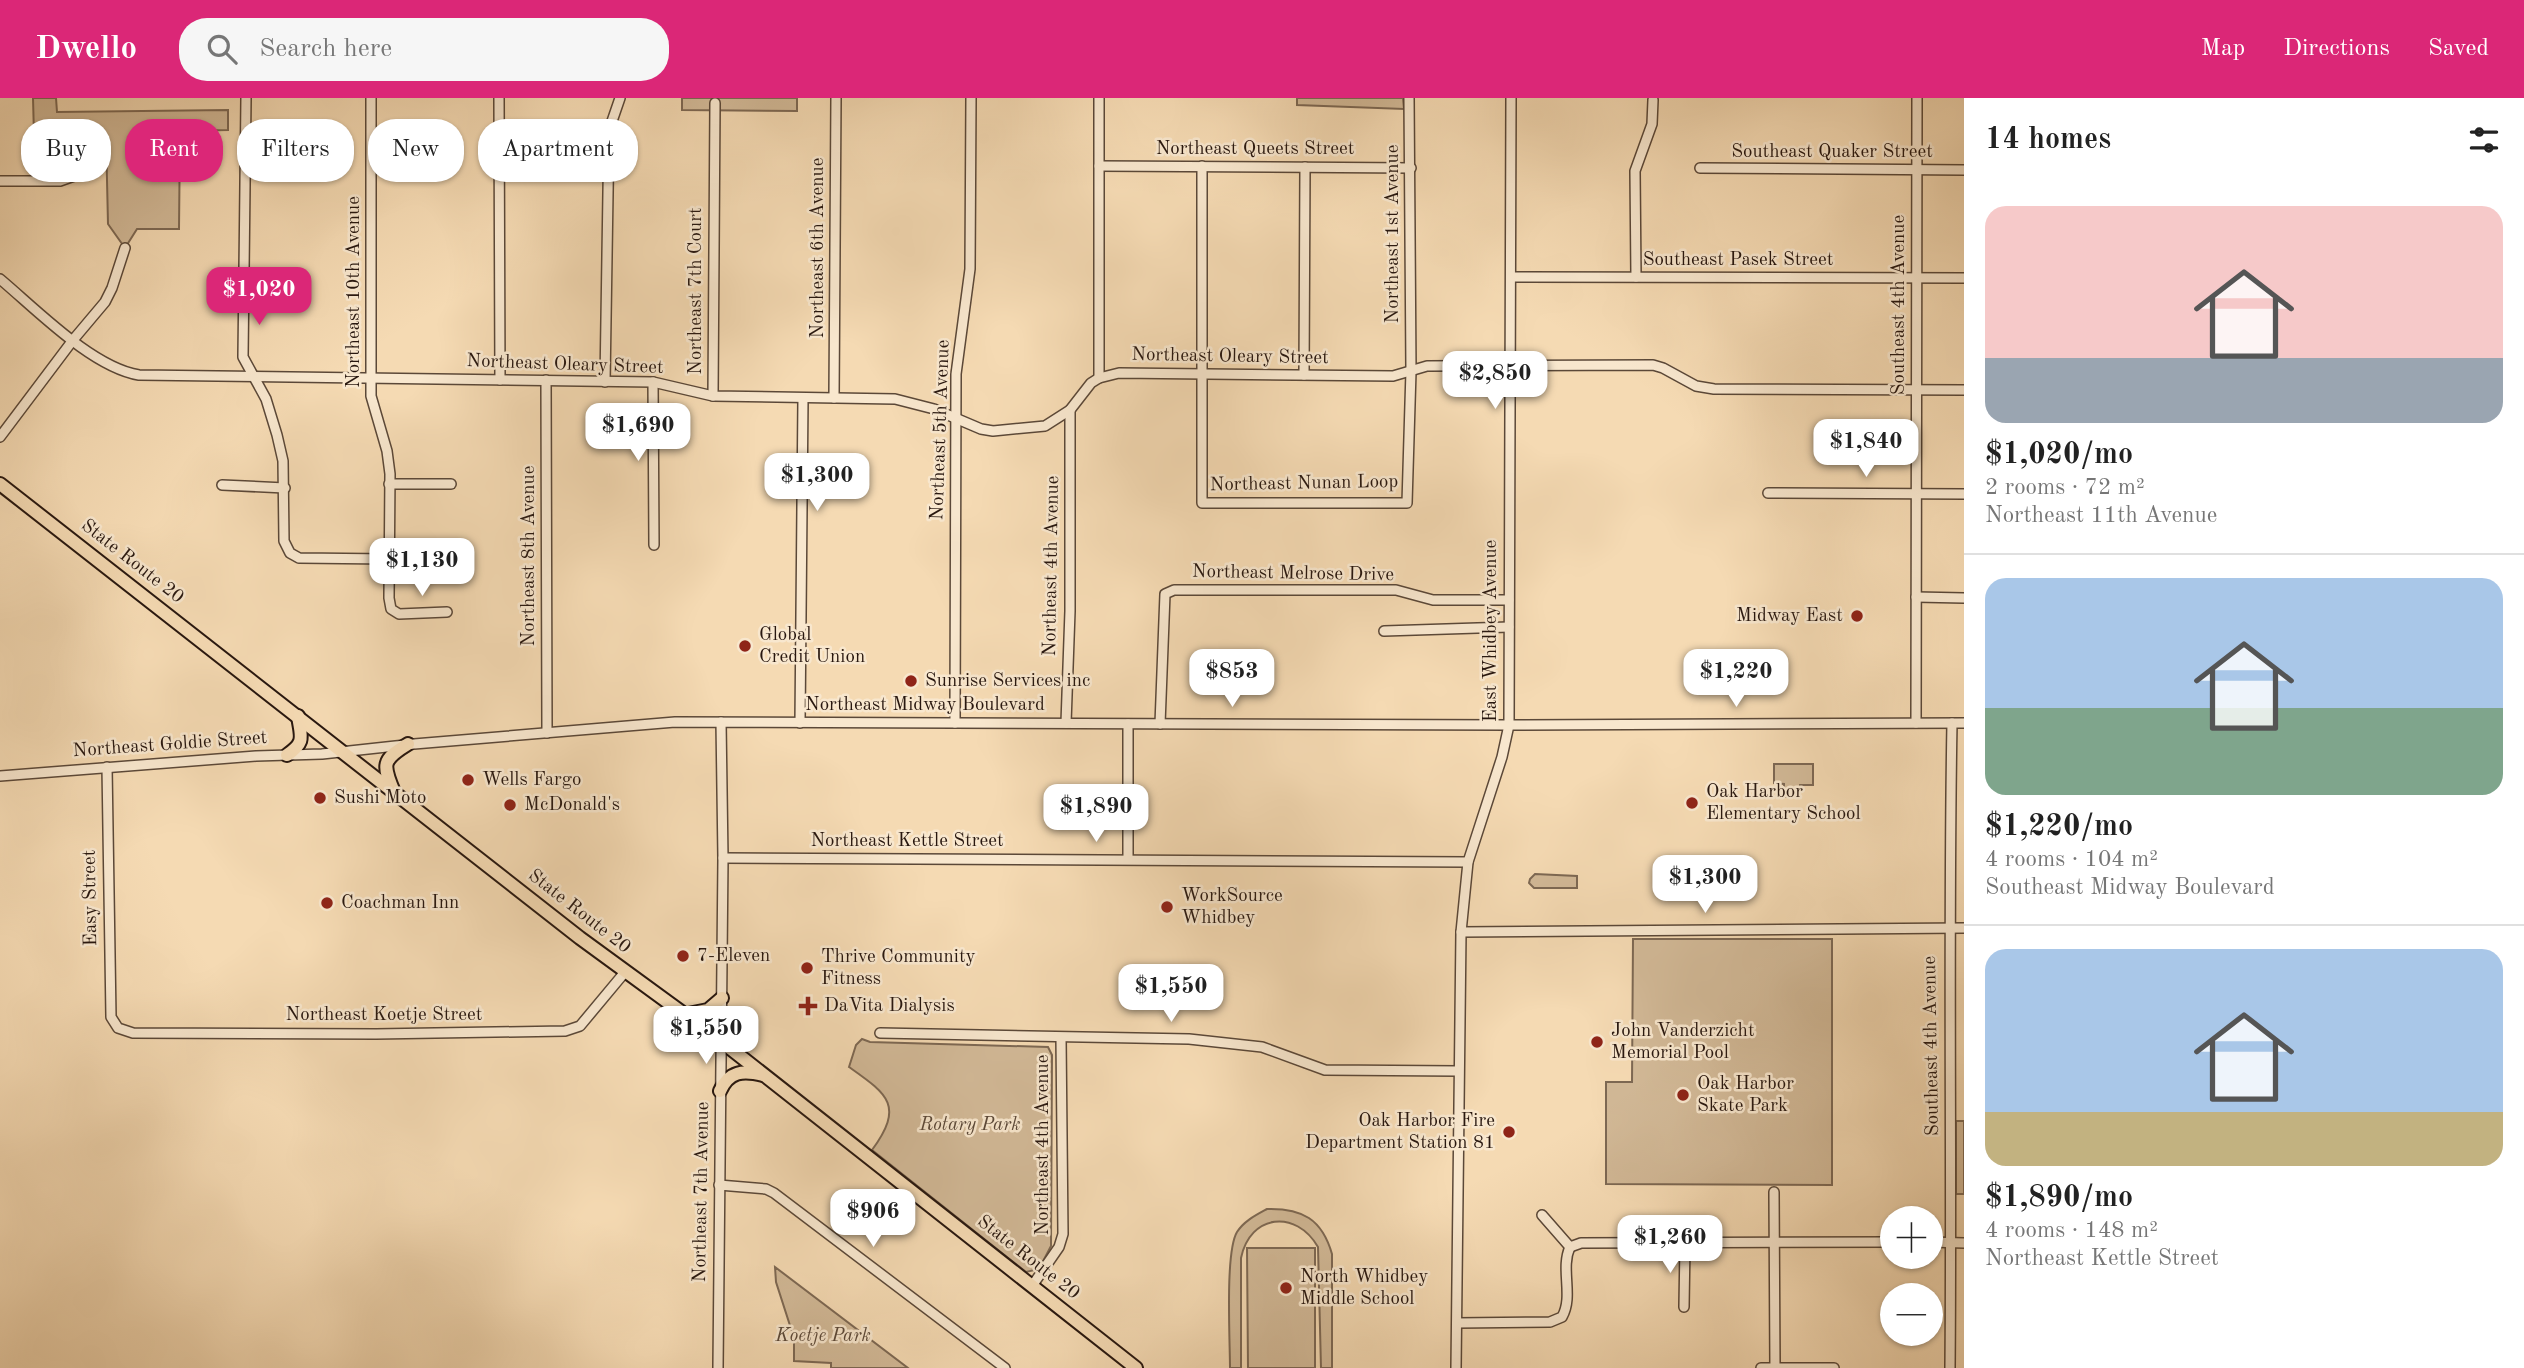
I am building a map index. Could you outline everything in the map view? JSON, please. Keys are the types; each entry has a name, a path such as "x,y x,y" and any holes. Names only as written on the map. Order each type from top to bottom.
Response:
{"main road":[{"name":"State Route 20","path":"0,484 625,972 721,1041 1136,1368"},
{"path":"287,755 301,742 298,716"},
{"path":"394,792 385,764 395,752 408,744"},
{"path":"683,1015 708,1010 722,998"},
{"path":"720,1091 729,1076 735,1073 765,1076"}],"street":[{"path":"246,98 243,357 266,399 283,461 284,541 290,553 299,558 389,559"},
{"name":"Northeast 10th Avenue","path":"371,98 371,378 374,411 387,451 391,608 399,614 447,612"},
{"path":"499,98 500,380"},
{"path":"605,382 609,130 620,98"},
{"name":"Northeast 6th Avenue","path":"834,398 836,98"},
{"name":"Northeast 5th Avenue","path":"955,723 956,374 970,269 971,98"},
{"path":"1099,98 1099,378"},
{"name":"Northeast 1st Avenue","path":"1409,98 1411,371"},
{"name":"East Whidbey Avenue","path":"1457,1368 1461,932 1468,862 1502,757 1509,725 1511,98"},
{"name":"Southeast 4th Avenue","path":"1916,723 1917,98"},
{"path":"1636,278 1635,171 1652,124 1653,100"},
{"name":"Northeast 7th Court","path":"713,396 715,103"},
{"name":"Northeast Queets Street","path":"1098,166 1411,167"},
{"path":"1201,374 1202,166"},
{"path":"1304,375 1305,167"},
{"name":"Southeast Quaker Street","path":"1700,168 1964,170"},
{"path":"0,181 21,181"},
{"path":"0,437 72,340 105,302 125,248"},
{"name":"Southeast Pasek Street","path":"1511,277 1964,278"},
{"name":"Northeast Oleary Street","path":"0,279 100,360 123,372 139,375 653,382 713,396 895,399 934,409 981,429 1034,429 1059,419 1070,410 1091,383 1119,373 1394,376 1427,366 1653,365 1696,386 1714,389 1964,390"},
{"name":"Northeast Nunan Loop","path":"1201,374 1202,503 1407,503 1411,371"},
{"name":"Northeast 8th Avenue","path":"546,380 547,733"},
{"path":"653,382 654,545"},
{"path":"800,723 803,398"},
{"name":"Northeast 4th Avenue","path":"1066,723 1070,611 1070,410"},
{"path":"389,484 452,484"},
{"path":"222,485 285,488"},
{"path":"1768,493 1964,494"},
{"name":"Northeast Melrose Drive","path":"1160,724 1165,594 1174,590 1396,590 1433,600 1509,600"},
{"path":"1916,597 1964,598"},
{"path":"1384,631 1509,627"},
{"name":"Northeast Midway Boulevard","path":"342,751 675,722 1509,725 1964,723"},
{"name":"Northeast 7th Avenue","path":"718,1368 723,858 721,722"},
{"name":"Southeast 4th Avenue","path":"1950,1368 1948,928 1952,723"},
{"path":"1128,724 1128,859"},
{"name":"Northeast Goldie Street","path":"0,776 342,751"},
{"name":"Easy Street","path":"107,767 111,1017 118,1028"},
{"name":"Northeast Kettle Street","path":"723,858 1468,862"},
{"path":"1461,932 1964,928"},
{"name":"Northeast Koetje Street","path":"118,1028 133,1032 376,1034 565,1031 580,1026 625,972"},
{"path":"880,1033 1189,1039 1262,1047 1325,1070 1458,1071"},
{"name":"Northeast 4th Avenue","path":"1032,1286 1059,1248 1063,1234 1061,1038"},
{"path":"719,1185 766,1189 774,1193 1005,1368"},
{"path":"1774,1192 1775,1368"},
{"path":"1542,1215 1570,1247"},
{"path":"1570,1247 1581,1243 1880,1242"},
{"path":"1943,1242 1964,1243"},
{"path":"1684,1307 1685,1244"},
{"path":"1457,1323 1550,1322 1562,1317 1567,1305 1567,1258 1570,1247"},
{"path":"1761,1368 1834,1368"}],"green space":[{"path":"33,98 56,98 57,112 228,110 228,130 223,130 223,119 125,119 125,182 179,182 179,229 137,229 125,248 108,224 107,182 111,182 111,119 34,119"},
{"path":"682,98 797,98 797,111 682,110"},
{"path":"1297,98 1403,98 1404,109 1297,105"},
{"path":"1774,764 1813,764 1813,785 1800,785 1800,797 1784,797 1784,784 1774,783"},
{"path":"1535,874 1577,876 1577,888 1534,888 1529,883"},
{"path":"1633,939 1832,939 1832,1185 1606,1184 1606,1082 1632,1082"},
{"name":"Rotary Park","path":"862,1039 870,1042 1048,1047 1052,1055 1051,1246 1039,1269 1026,1272 872,1150 888,1122 889,1111 882,1093 849,1067 856,1045"},
{"path":"1956,1121 1964,1121 1964,1194 1956,1194"},
{"path":"1267,1209 1291,1211 1309,1218 1323,1232 1328,1242 1332,1254 1332,1368 1321,1368 1318,1247 1309,1235 1298,1227 1286,1222 1275,1222 1254,1232 1246,1243 1241,1258 1241,1368 1230,1368 1230,1276 1233,1242 1243,1225"},
{"path":"1247,1248 1315,1248 1315,1368 1248,1368"},
{"name":"Koetje Park","path":"775,1267 908,1368 831,1368 831,1363 794,1361 794,1338 776,1282"}],"place":[{"name":"Midway East","path":"1857,616"},
{"name":"Global Credit Union","path":"745,646"},
{"name":"Sunrise Services inc","path":"911,681"},
{"name":"Wells Fargo","path":"468,780"},
{"name":"Sushi Moto","path":"320,798"},
{"name":"Oak Harbor Elementary School","path":"1692,803"},
{"name":"McDonald's","path":"510,805"},
{"name":"Coachman Inn","path":"327,903"},
{"name":"WorkSource Whidbey","path":"1167,907"},
{"name":"7-Eleven","path":"683,956"},
{"name":"Thrive Community Fitness","path":"807,968"},
{"name":"DaVita Dialysis","path":"808,1006"},
{"name":"John Vanderzicht Memorial Pool","path":"1597,1042"},
{"name":"Oak Harbor Skate Park","path":"1683,1095"},
{"name":"Oak Harbor Fire Department Station 81","path":"1509,1132"},
{"name":"North Whidbey Middle School","path":"1286,1288"}]}
